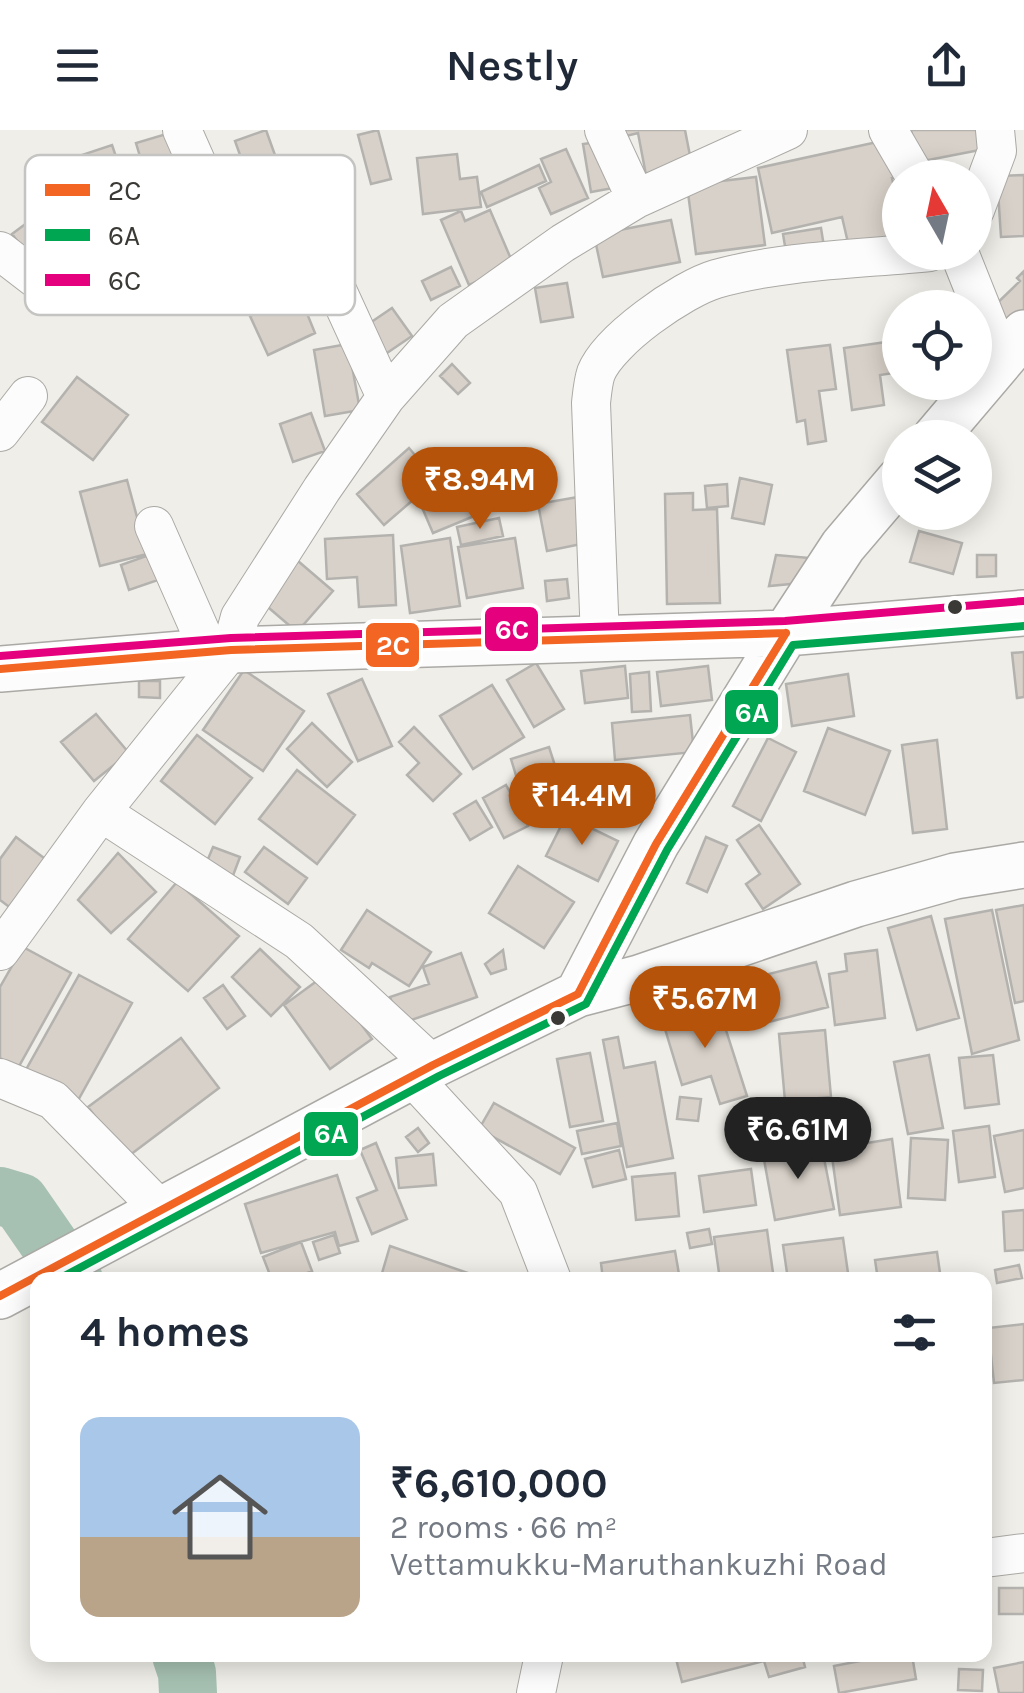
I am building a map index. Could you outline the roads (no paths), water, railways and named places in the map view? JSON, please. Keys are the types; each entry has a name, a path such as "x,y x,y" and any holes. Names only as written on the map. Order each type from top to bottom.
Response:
{"main road":[{"path":"950,420 1013,346"},
{"path":"578,994 656,844 842,546 882,499"},
{"path":"0,669 220,650 786,633 1024,613"},
{"path":"46,1272 423,1071 578,994 639,978 856,904 955,876 1024,865"},
{"path":"0,1296 30,1281"}],"street":[{"path":"182,130 193,155"},
{"path":"604,130 636,199"},
{"path":"888,130 906,160"},
{"path":"992,164 997,151 996,130"},
{"path":"0,951 220,650 322,489 386,397 453,321 562,242 636,199 782,131"},
{"path":"0,252 25,271"},
{"path":"600,640 590,403 596,372 612,349 655,314 712,280 772,268 882,257"},
{"path":"970,270 1013,346"},
{"path":"348,315 386,397"},
{"path":"0,432 28,396"},
{"path":"154,526 220,650"},
{"path":"101,812 299,941 423,1071 518,1192 549,1272"},
{"path":"0,1078 53,1100 155,1216"},
{"path":"992,1557 1024,1554"},
{"path":"536,1693 543,1662"}],"waterway":[{"path":"0,1196 20,1202 68,1272"},
{"path":"183,1662 188,1693"}]}
